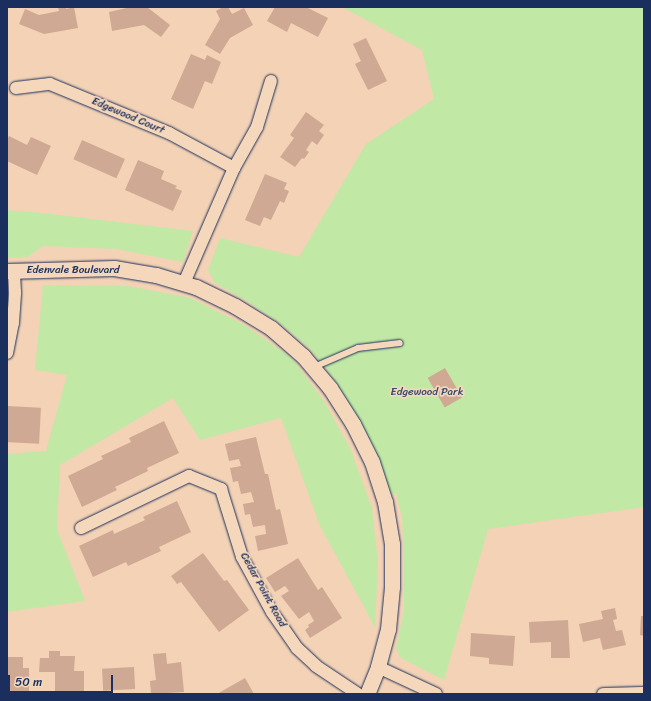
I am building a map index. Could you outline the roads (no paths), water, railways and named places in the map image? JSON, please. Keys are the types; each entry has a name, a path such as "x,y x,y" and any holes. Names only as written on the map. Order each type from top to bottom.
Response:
{"street":[{"path":"184,284 234,168 257,127 271,80"},
{"name":"Edgewood Court","path":"16,88 50,84 169,133 234,168"},
{"name":"Edenvale Boulevard","path":"10,271 114,268 156,275 196,287 235,306 271,328 303,356 330,388 353,424 372,462 385,502 392,544 392,587 388,629 378,667 367,694"},
{"path":"7,353 13,323 15,292 10,271"},
{"name":"Cedar Point Road","path":"81,528 189,476 221,489 242,557 272,612 297,648 316,666 358,694"},
{"path":"378,667 436,694"},
{"path":"603,694 644,693"}],"lane":[{"path":"312,368 358,348 400,343"}],"park label":[{"name":"Edgewood Park","path":"427,392"}]}
